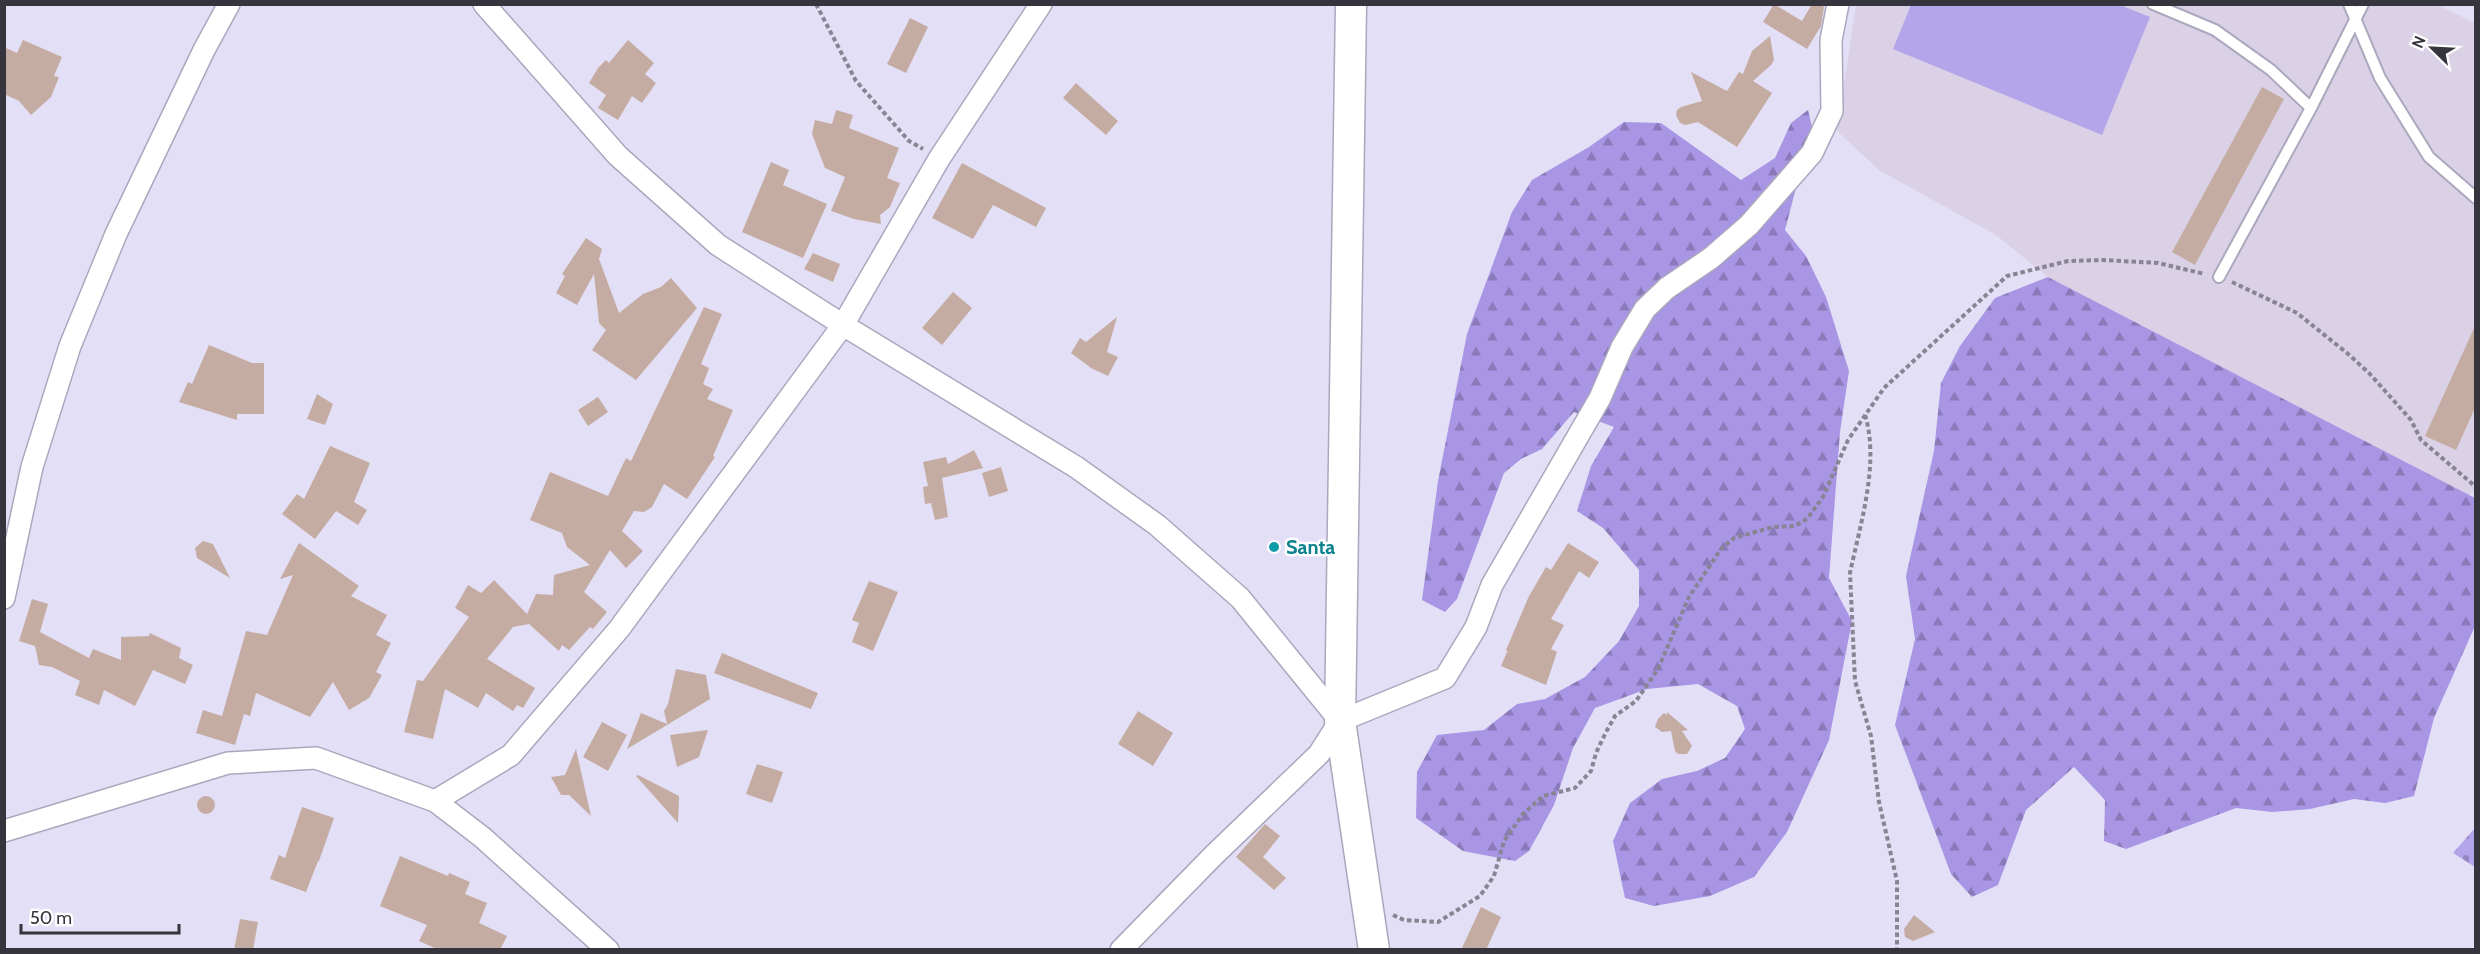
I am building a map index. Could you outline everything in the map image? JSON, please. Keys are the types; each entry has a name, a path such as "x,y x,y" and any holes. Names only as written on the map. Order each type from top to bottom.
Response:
{"main road":[{"path":"1351,4 1340,721 1374,950"}],"street":[{"path":"4,598 32,467 70,346 116,234 204,50 229,4"},
{"path":"484,4 618,156 718,244 843,325 1076,466 1157,525 1240,598 1340,721"},
{"path":"435,801 511,755 611,638 843,325 939,159 1041,4"},
{"path":"1121,950 1213,856 1319,754 1340,721 1445,678 1476,627 1492,585 1600,398 1622,347 1645,309 1667,288 1711,258 1749,225 1812,153 1832,111 1831,40 1838,4"},
{"path":"4,831 228,763 316,758 435,801 482,837 608,950"}],"lane":[{"path":"2153,4 2215,30 2271,70 2312,108"},
{"path":"2349,4 2380,78 2429,157 2475,198"},
{"path":"2219,277 2312,108 2362,4"}],"path":[{"path":"816,4 856,81 909,141 939,159"},
{"path":"1369,911 1391,914 1404,920 1438,922 1480,896 1494,876 1504,841 1523,814 1543,796 1575,788 1591,771 1596,753 1615,716 1635,701 1658,669 1689,597 1721,549 1734,537 1773,527 1795,526 1808,519 1823,497 1848,441 1884,388 2007,276 2068,261 2158,262 2219,277 2252,290 2297,313 2347,353 2411,420 2421,440 2475,487"},
{"path":"1865,415 1870,432 1871,458 1850,573 1849,591 1855,681 1871,736 1879,801 1897,881 1897,950"}],"shaded area":[{"path":"2436,4 2475,23 2475,491 2468,495 2048,277 1996,235 1879,170 1837,131 1856,5"}],"green space":[{"path":"1911,5 2120,5 2150,17 2102,135 1893,49"},
{"path":"1808,110 1812,127 1785,230 1806,256 1826,297 1849,371 1840,432 1829,578 1852,621 1829,740 1787,832 1754,877 1710,896 1654,906 1625,898 1613,841 1630,803 1662,779 1697,771 1725,758 1745,729 1737,706 1698,684 1647,689 1595,708 1573,748 1554,805 1529,851 1515,861 1463,851 1416,818 1417,772 1437,735 1484,730 1517,704 1545,699 1585,677 1619,641 1639,606 1639,570 1603,528 1577,511 1591,466 1614,427 1574,412 1542,449 1521,459 1504,473 1457,599 1445,612 1422,600 1438,481 1467,334 1512,212 1532,180 1589,147 1624,122 1661,123 1741,180 1775,158 1791,123"},
{"path":"2048,277 2475,498 2475,626 2434,718 2414,796 2385,803 2354,799 2310,809 2272,812 2236,808 2126,849 2104,841 2105,800 2074,767 2026,810 1998,885 1972,897 1951,874 1895,725 1915,639 1906,576 1934,451 1941,383 1960,346 1995,298"},
{"path":"2475,828 2475,867 2453,853"}],"building":[{"path":"1774,4 1802,21 1812,4 1820,4 1824,7 1821,26 1807,49 1763,22"},
{"path":"910,18 928,27 906,73 887,64"},
{"path":"1770,36 1774,60 1753,81 1772,93 1737,147 1698,122 1685,125 1680,123 1676,115 1677,110 1702,101 1691,72 1727,91 1739,72 1743,74 1752,51"},
{"path":"23,40 62,57 54,76 59,77 51,97 31,115 19,101 4,94 4,47 17,53"},
{"path":"628,40 654,63 645,74 656,83 642,103 632,96 618,120 598,108 606,95 589,83 598,68 606,60 609,63"},
{"path":"1076,83 1118,121 1106,135 1063,98"},
{"path":"2262,87 2284,99 2195,265 2172,252"},
{"path":"836,110 853,115 849,128 899,148 887,178 900,183 890,207 880,215 881,224 854,219 831,211 845,177 825,168 812,134 815,120 832,124"},
{"path":"771,162 789,170 783,185 827,204 803,258 742,232"},
{"path":"962,163 1046,208 1036,227 993,205 973,239 932,218"},
{"path":"586,238 602,249 599,259 619,313 643,294 661,287 671,278 697,308 636,380 592,350 606,330 599,323 594,274 577,305 556,293 565,276 562,274"},
{"path":"813,253 840,264 833,282 804,269"},
{"path":"953,292 972,308 942,345 922,328"},
{"path":"704,307 722,314 701,364 709,368 703,384 713,389 707,399 733,410 713,456 715,457 687,499 664,484 652,507 644,512 634,511 622,531 643,551 626,568 610,550 584,592 607,612 593,629 590,627 569,650 562,645 559,651 529,624 513,627 487,659 535,688 523,708 517,705 513,711 486,693 478,708 445,689 433,739 404,732 417,680 423,681 469,617 455,608 468,585 481,593 494,580 527,614 536,594 553,595 554,575 590,565 567,547 562,533 530,520 550,472 608,496 626,458 631,461"},
{"path":"1117,317 1107,352 1118,357 1108,376 1091,368 1071,353 1080,338 1086,342"},
{"path":"2475,326 2475,408 2456,450 2425,436"},
{"path":"209,345 252,363 264,363 264,414 237,414 237,420 179,402 188,382 192,384"},
{"path":"317,394 333,404 325,425 307,419"},
{"path":"598,397 608,412 588,426 578,410"},
{"path":"330,446 370,463 354,502 367,510 358,525 336,511 315,539 282,514 297,494 304,499"},
{"path":"974,450 983,468 942,478 948,517 935,520 931,503 925,504 923,487 928,486 923,462 946,457 948,464"},
{"path":"1001,467 1008,491 989,497 982,473"},
{"path":"203,541 213,544 230,578 197,558 195,548"},
{"path":"299,543 359,586 351,596 387,615 376,635 391,643 376,672 382,675 369,698 349,710 333,682 310,717 256,693 250,716 244,714 235,745 196,733 203,710 222,716 246,631 267,635 293,575 280,579"},
{"path":"1568,543 1599,562 1589,578 1579,571 1551,619 1564,625 1551,649 1557,652 1546,685 1501,666 1507,652 1509,653 1506,650 1529,596 1546,567 1551,570"},
{"path":"869,581 898,592 873,651 852,642 859,623 852,620"},
{"path":"32,599 48,604 40,632 89,658 93,649 121,660 121,637 149,636 150,633 181,648 179,658 193,665 185,684 153,670 135,706 104,690 99,705 75,695 80,681 52,667 39,665 35,646 19,641"},
{"path":"722,653 818,693 811,709 714,673"},
{"path":"676,669 706,675 710,699 627,749 641,713 667,724 664,711 668,704"},
{"path":"1138,711 1173,733 1153,766 1118,744"},
{"path":"1667,712 1688,730 1682,731 1692,746 1687,754 1678,754 1675,751 1671,731 1662,732 1655,727 1658,719 1664,713 1667,715"},
{"path":"602,722 627,735 608,771 583,757"},
{"path":"708,730 699,757 677,767 670,735"},
{"path":"576,749 591,816 569,795 561,795 551,777 565,775"},
{"path":"757,764 783,772 772,803 746,794"},
{"path":"636,776 679,796 678,823"},
{"path":"206,796 212,799 215,805 212,811 206,814 200,811 197,805 200,799"},
{"path":"302,807 334,818 306,892 270,879 279,855 285,858"},
{"path":"1265,824 1280,836 1263,857 1286,878 1274,890 1236,857"},
{"path":"400,856 448,876 449,873 470,882 465,894 487,903 479,923 507,936 500,950 439,950 419,941 427,925 380,906"},
{"path":"1481,907 1501,917 1486,950 1461,950"},
{"path":"1914,915 1935,932 1913,941 1905,937 1904,929"},
{"path":"240,919 258,922 253,950 234,950"}],"place":[{"name":"Santa","path":"1274,547"}]}
